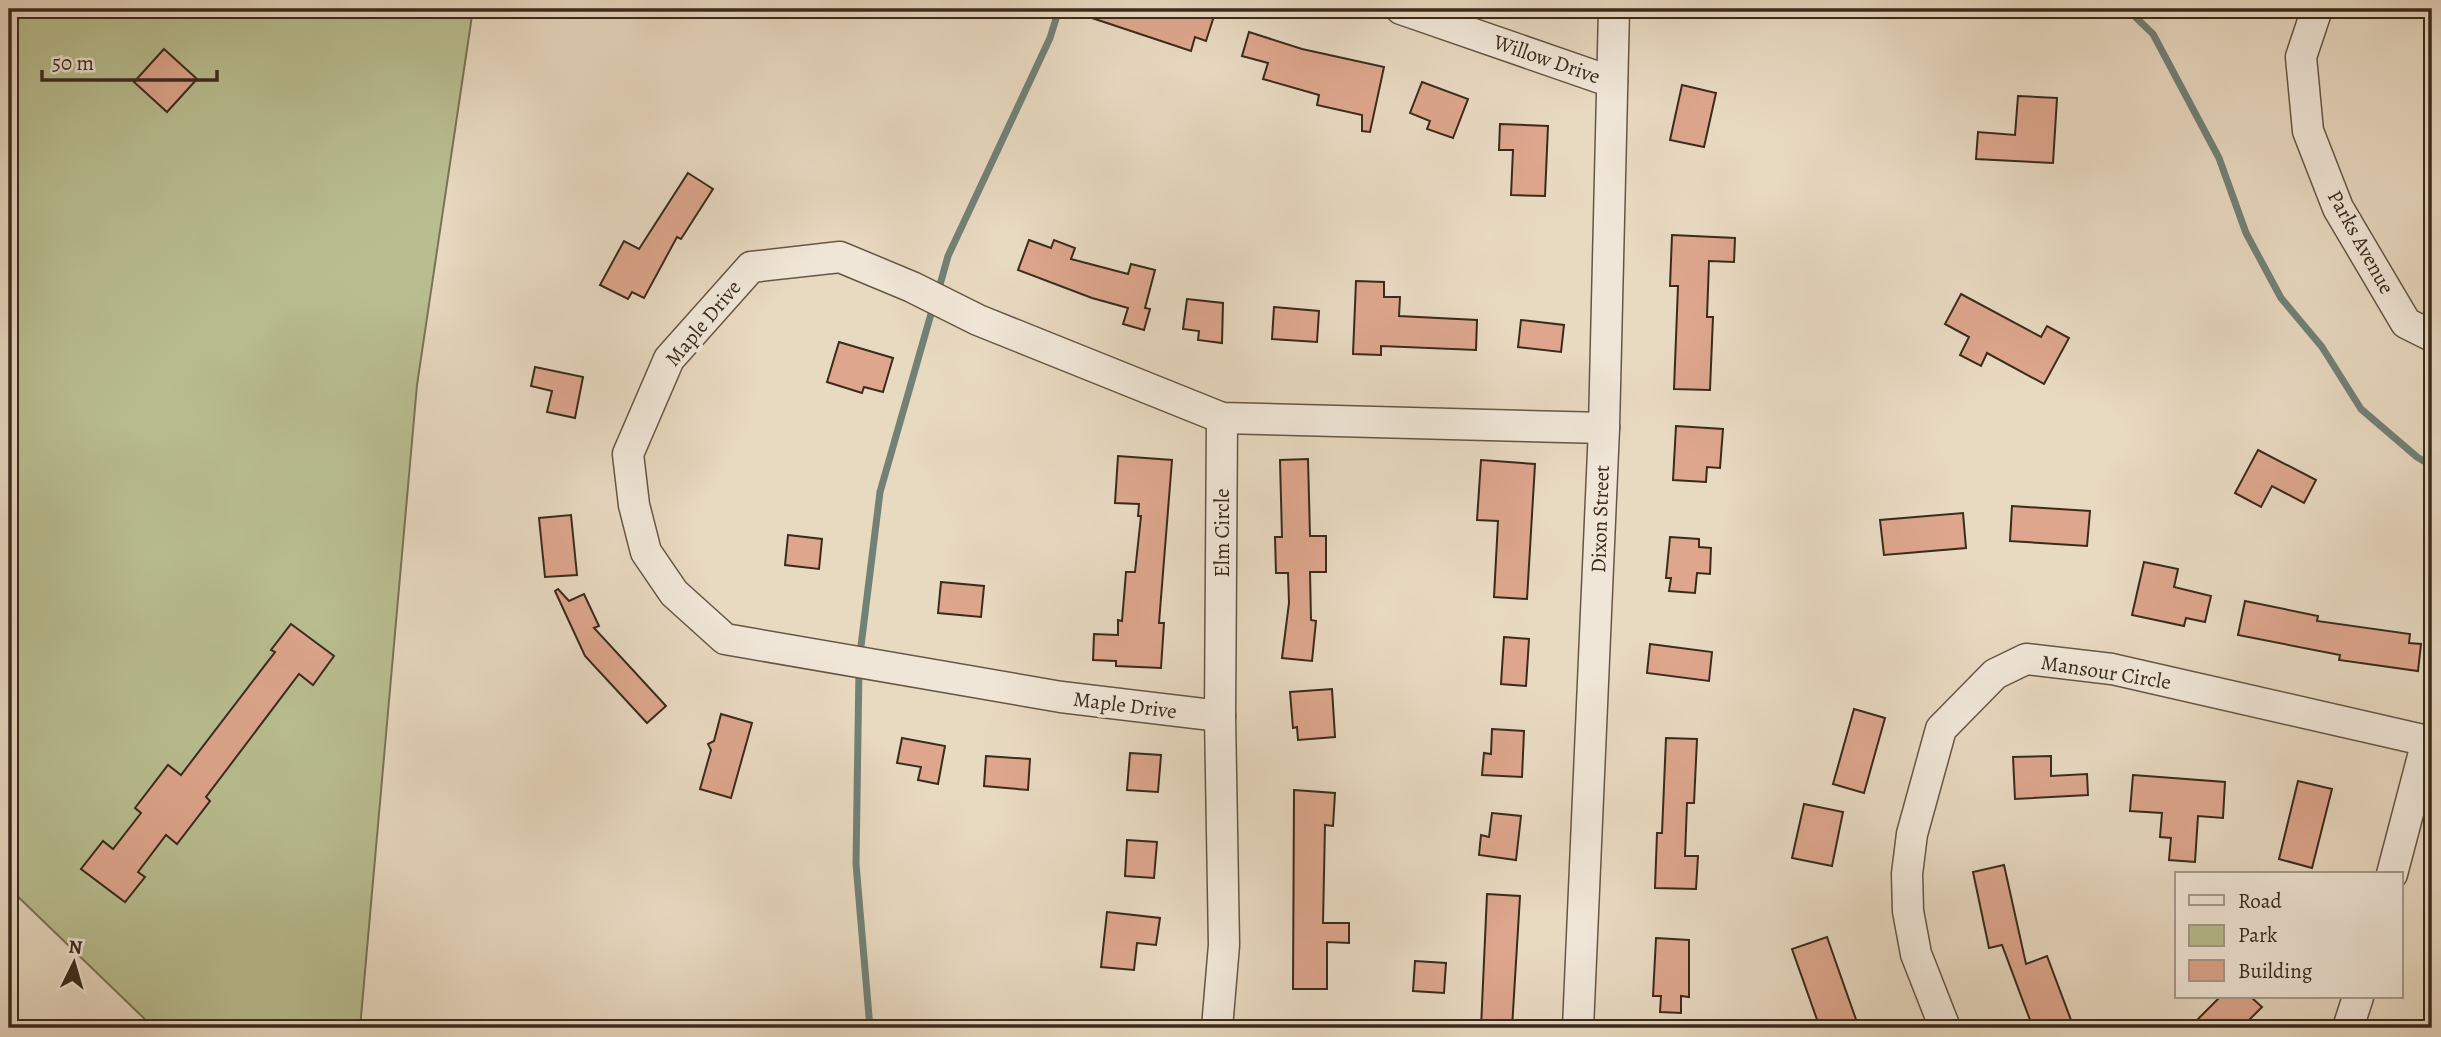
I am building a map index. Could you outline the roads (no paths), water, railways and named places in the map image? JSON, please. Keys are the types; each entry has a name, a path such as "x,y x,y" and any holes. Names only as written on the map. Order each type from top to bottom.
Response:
{"street":[{"name":"Willow Drive","path":"1401,9 1612,82"},
{"name":"Dixon Street","path":"1578,1028 1604,428 1614,9"},
{"name":"Parks Avenue","path":"2317,9 2301,57 2308,131 2338,208 2406,323 2432,336"},
{"name":"Maple Drive","path":"1220,716 1061,698 725,639 674,593 646,552 634,505 628,454 668,359 751,267 839,257 912,287 978,320 1223,418"},
{"path":"1223,418 1604,428"},
{"name":"Elm Circle","path":"1217,1028 1224,945 1220,716 1223,418"},
{"name":"Mansour Circle","path":"1945,1028 1916,954 1908,911 1907,874 1912,834 1941,729 1995,674 2026,659 2112,669 2430,742"},
{"path":"2393,872 2430,742"},
{"path":"2348,1028 2358,998"}],"waterway":[{"path":"938,292 948,256 1050,38 1059,9"},
{"path":"2127,9 2153,34 2219,158 2246,233 2281,298 2322,347 2361,409 2417,457 2432,466"},
{"path":"860,654 880,492 933,307"},
{"path":"859,669 856,864 870,1028"}]}
